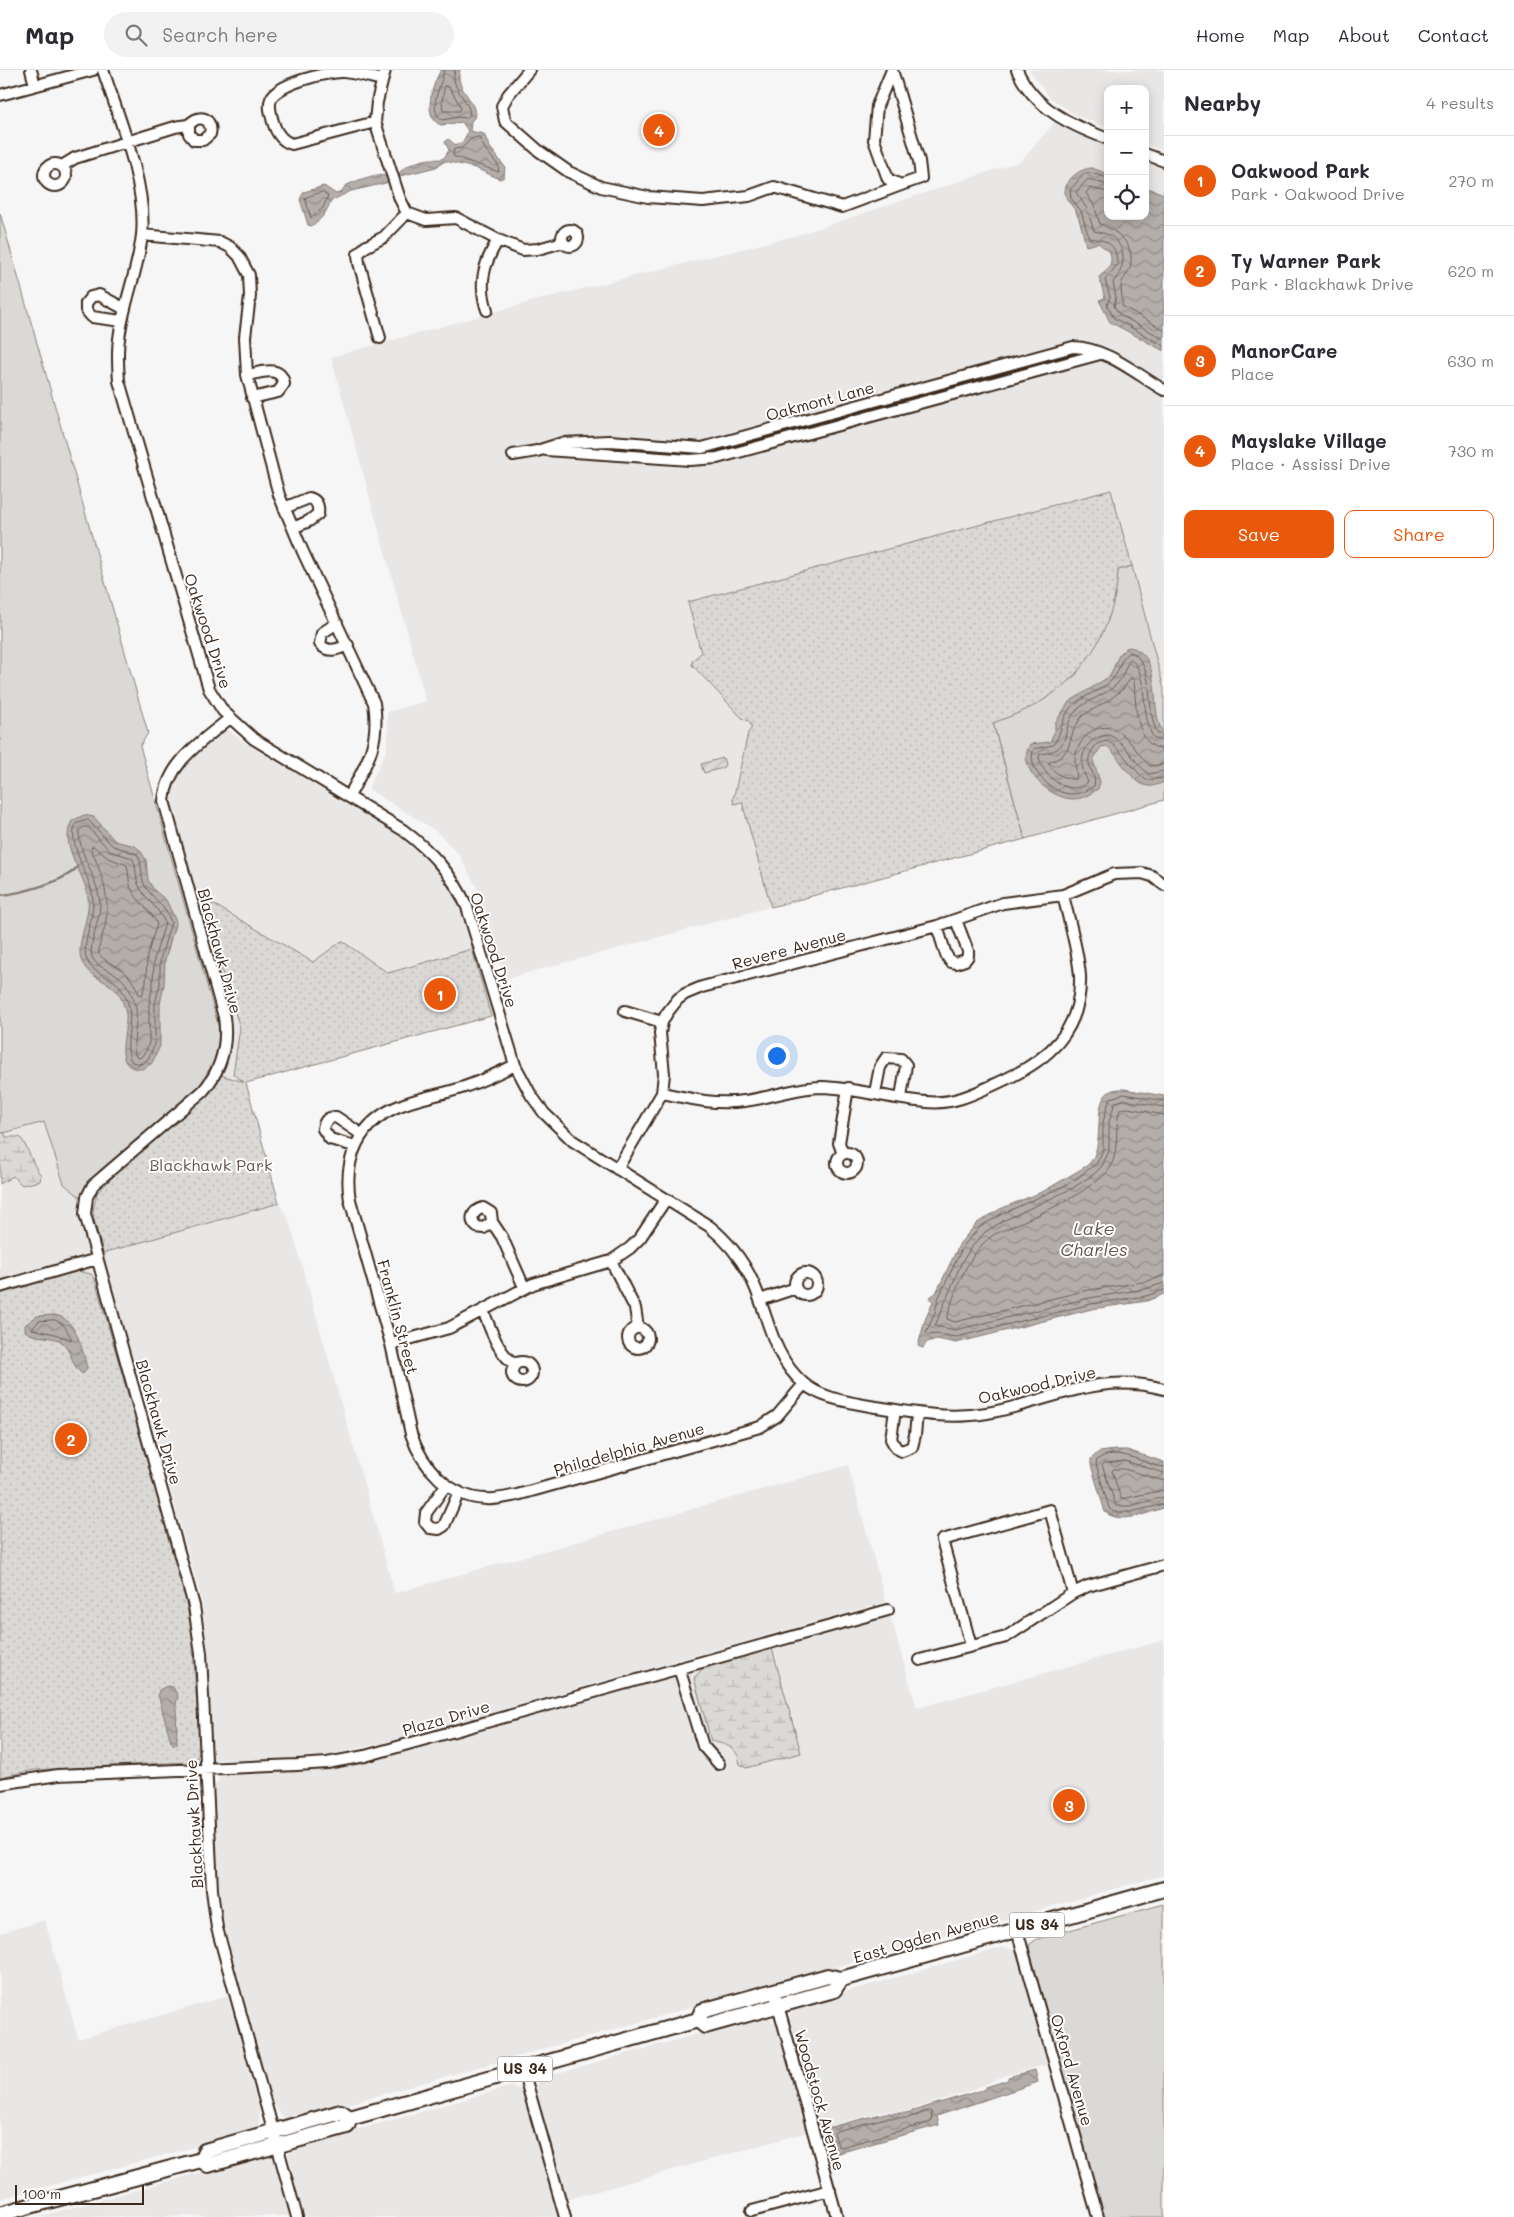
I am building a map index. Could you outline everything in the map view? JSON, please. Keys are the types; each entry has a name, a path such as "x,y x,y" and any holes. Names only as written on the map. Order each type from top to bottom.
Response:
{"main road":[{"name":"East Ogden Avenue","path":"698,2020 702,2011 828,1976 841,1979 1164,1889"},
{"name":"East Ogden Avenue","path":"698,2020 705,2026 834,1990 841,1979"},
{"name":"East Ogden Avenue","path":"0,2214 26,2212 201,2160 205,2151 271,2131 341,2112 350,2118 698,2020"},
{"name":"East Ogden Avenue","path":"201,2160 208,2165 347,2126 350,2118"}],"street":[{"path":"31,70 35,85"},
{"path":"0,95 93,70"},
{"name":"Oakwood Drive","path":"103,70 126,142 141,200 142,235 134,280 122,321 118,354 122,393 203,675 215,701 241,729 272,751 349,796 425,847 438,860 455,883 467,907 515,1065 531,1095 556,1126 573,1141 710,1226 734,1249 752,1279 778,1351 804,1384 838,1399 943,1417 987,1413 1100,1384 1134,1383 1164,1389"},
{"path":"529,70 508,95 502,106 505,121 539,151 569,172 601,187 648,197 703,201 749,196 774,187 842,207 921,178 919,161 892,70"},
{"path":"892,70 877,106 874,140 888,179 901,185"},
{"path":"1017,70 1031,95 1058,116 1104,137"},
{"path":"376,122 292,144 282,139 275,128 270,104 274,93 286,86 330,74 345,72 383,75 377,102 376,122 407,213 426,220 456,218 498,240 530,251 563,242"},
{"path":"62,166 75,158 175,127 189,125"},
{"path":"1149,155 1164,161"},
{"path":"380,338 359,264 358,254 365,246 384,237 407,213"},
{"path":"142,235 220,242 230,247 239,256 244,265 250,283 246,337 247,375 284,508 374,703 377,729 371,755 349,796"},
{"path":"487,310 482,291 484,268 498,240"},
{"path":"122,321 92,317 86,310 86,302 91,297 99,295 125,309"},
{"name":"Oakmont Lane","path":"513,455 562,443 610,441 702,448 1066,349 1091,349 1116,361 1164,390"},
{"path":"247,375 272,371 280,374 283,379 284,384 278,392 252,398"},
{"path":"284,508 309,498 313,499 318,505 318,514 315,517 293,528"},
{"path":"337,623 322,633 320,644 325,650 348,645"},
{"name":"Blackhawk Drive","path":"230,718 176,766 169,778 164,801 224,1017 225,1039 221,1061 212,1081 203,1091 100,1179 89,1191 85,1214 194,1606 201,1653 212,1890 216,1928 296,2217"},
{"name":"Revere Avenue","path":"662,1022 672,1006 685,994 694,990 938,926 1003,903 1063,895 1114,874 1132,872 1152,876 1164,885"},
{"path":"662,1093 693,1100 719,1103 749,1100 808,1088 848,1088 927,1102 964,1098 1032,1067 1046,1056 1062,1038 1075,1012 1080,977 1063,895"},
{"path":"938,926 949,959 956,964 960,963 968,956 968,951 956,920"},
{"path":"617,1169 662,1093 664,1074 660,1034 662,1022 625,1011"},
{"path":"875,1093 880,1067 886,1058 901,1059 906,1065 901,1098"},
{"path":"362,1134 336,1117 327,1120 323,1129 330,1139 354,1146 362,1134 380,1116 397,1107 471,1084 515,1065"},
{"path":"843,1154 840,1142 848,1088"},
{"name":"Franklin Street","path":"354,1146 348,1180 350,1200 390,1344 415,1445 426,1465 446,1485"},
{"path":"390,1344 449,1328 524,1287 611,1261 630,1248 640,1238 666,1199"},
{"path":"492,1222 502,1237 524,1287"},
{"path":"0,1287 97,1260"},
{"path":"611,1261 635,1308 638,1328"},
{"path":"760,1300 796,1288"},
{"path":"483,1311 500,1348 510,1361 515,1364"},
{"name":"Philadelphia Avenue","path":"446,1485 469,1496 487,1499 517,1495 751,1430 777,1416 804,1384"},
{"path":"894,1410 890,1439 896,1448 902,1451 912,1446 914,1442 917,1414"},
{"path":"446,1485 426,1513 425,1522 430,1528 440,1529 444,1526 459,1492"},
{"path":"971,1646 942,1540 1050,1510 1073,1593"},
{"path":"920,1660 1006,1637 1073,1593 1088,1586 1164,1565"},
{"name":"Plaza Drive","path":"0,1784 58,1775 327,1763 365,1756 888,1610"},
{"path":"679,1668 703,1746 720,1764"},
{"name":"Oxford Avenue","path":"1017,1930 1098,2217"},
{"name":"Woodstock Avenue","path":"774,1991 837,2217"},
{"path":"523,2070 565,2217"},
{"path":"752,2211 830,2190"}],"shaded area":[{"path":"1029,70 1164,70 1164,151 1149,145 1149,85 1104,85 1104,126 1075,115 1050,98"},
{"path":"1055,122 1104,145 1104,220 1149,220 1149,164 1164,170 1164,800 505,979 477,888 459,855 436,831 368,789 386,751 388,737 387,712 426,701 331,357 541,299 798,235 1021,161"},
{"path":"223,731 230,731 241,740 424,851 445,877 456,897 472,949 389,973 246,1083 221,1075 230,1046 228,1013 170,809 169,798 178,774 188,761"},
{"path":"44,1121 64,1184 80,1197 78,1215 95,1280 93,1277 78,1271 0,1293 0,1134"},
{"path":"279,1203 289,1220 395,1593 848,1465 886,1602 387,1742 329,1755 276,1760 213,1760 207,1642 201,1598 103,1253"},
{"path":"890,1615 917,1708 1164,1640 1164,1875 312,2114 285,2119 279,2112 271,2100 223,1919 217,1870 214,1787 220,1777 230,1773 340,1767"},
{"path":"45,1920 78,2039 228,1996 259,2109 259,2123 255,2128 247,2133 0,2199 0,1933"},
{"path":"1003,1947 1016,1950 1019,1954 1050,2064 1007,2075 965,2093 906,2111 884,2111 818,2130 790,2032 788,2020 794,2008"},
{"path":"761,2016 770,2018 778,2027 808,2132 566,2200 536,2091 537,2083 550,2075"},
{"path":"512,2086 524,2093 559,2217 304,2217 288,2155 295,2147"},
{"path":"263,2155 272,2157 275,2160 291,2216 38,2217"}],"green space":[{"path":"0,213 148,733 140,746 219,1028 218,1045 214,1061 200,1085 98,1172 88,1182 80,1197 64,1184 44,1122 0,1134"},
{"path":"1111,490 1132,566 1118,570 1112,608 1097,644 1075,675 1061,688 1033,706 993,723 1025,839 771,907 742,802 734,804 733,800 751,725 692,665 692,661 701,653 688,602"},
{"path":"1132,566 1164,689 1164,800 1025,839 993,723 1045,699 1076,675 1108,620 1114,599 1118,570"},
{"path":"723,758 725,764 723,768 704,773 701,764"},
{"name":"Blackhawk Park","path":"213,904 313,962 342,941 388,973 472,949 491,1016 246,1083 279,1203 103,1253 93,1210 97,1193 129,1161 201,1100 221,1075 244,1082 233,1074 240,1028 203,912"},
{"path":"4,1132 6,1137 20,1137 41,1175 40,1181 22,1185 13,1176 0,1184 0,1134"},
{"path":"78,1271 91,1274 95,1280 183,1585 192,1634 200,1749 197,1758 189,1762 34,1770 0,1777 0,1293"},
{"path":"772,1648 801,1753 746,1768 740,1764 734,1750 711,1741 694,1678 704,1667"},
{"path":"1164,1904 1164,2217 1103,2217 1029,1948 1030,1944 1037,1939"}],"water":[{"path":"441,70 460,70 460,83 474,110 475,117 471,121 470,131 484,134 489,146 505,167 504,177 500,179 475,168 445,161 436,167 392,178 386,183 351,191 331,201 321,219 311,226 308,225 300,199 304,192 324,186 336,194 342,192 345,186 369,177 383,175 389,178 398,175 408,166 418,162 444,158 449,150 445,142 448,139 457,145 463,140 468,131 462,122 441,125 431,115 430,99"},
{"path":"1088,168 1104,172 1104,220 1149,220 1149,188 1164,194 1164,351 1110,322 1099,300 1105,298 1099,277 1109,266 1111,260 1110,252 1098,243 1086,246 1078,216 1066,198 1065,192 1068,183 1074,175"},
{"path":"1130,647 1139,651 1146,658 1153,678 1158,720 1164,735 1164,782 1152,786 1142,784 1131,775 1107,746 1101,747 1093,760 1100,782 1098,789 1077,799 1064,798 1055,794 1038,781 1031,772 1027,763 1030,744 1050,742 1055,730 1055,723 1069,702 1110,676 1119,655 1126,648"},
{"path":"84,815 94,817 115,841 135,846 140,850 146,860 148,880 154,890 166,900 176,921 165,960 164,985 160,1004 160,1046 152,1063 143,1069 133,1068 127,1064 124,1057 126,1014 120,996 112,986 91,974 80,957 88,897 68,840 72,821"},
{"name":"Lake Charles","path":"1124,1089 1164,1096 1164,1294 1147,1301 1092,1309 956,1343 937,1339 927,1342 923,1348 918,1346 925,1320 933,1302 930,1297 936,1293 960,1243 977,1223 1000,1209 1044,1191 1088,1165 1094,1157 1097,1147 1099,1115 1104,1098 1111,1091"},
{"path":"55,1315 62,1317 68,1322 77,1336 87,1368 83,1374 76,1368 66,1347 59,1340 29,1334 25,1331 25,1325 37,1316"},
{"path":"1127,1450 1164,1462 1164,1508 1126,1518 1111,1516 1105,1512 1091,1465 1091,1459 1099,1452"},
{"path":"167,1686 173,1687 178,1696 176,1704 177,1744 174,1745 171,1742 158,1694 159,1690"},
{"path":"1035,2070 1038,2082 937,2116 939,2125 835,2154 827,2128 885,2113 906,2113 986,2089 986,2087 1008,2080 1008,2077"}],"waterway":[{"path":"0,895 19,892 53,882 72,872 77,867"}],"place":[{"name":"Mayslake Village","path":"659,130"},
{"name":"Oakwood Park","path":"440,994"},
{"name":"Ty Warner Park","path":"71,1439"},
{"name":"ManorCare","path":"1069,1805"}]}
